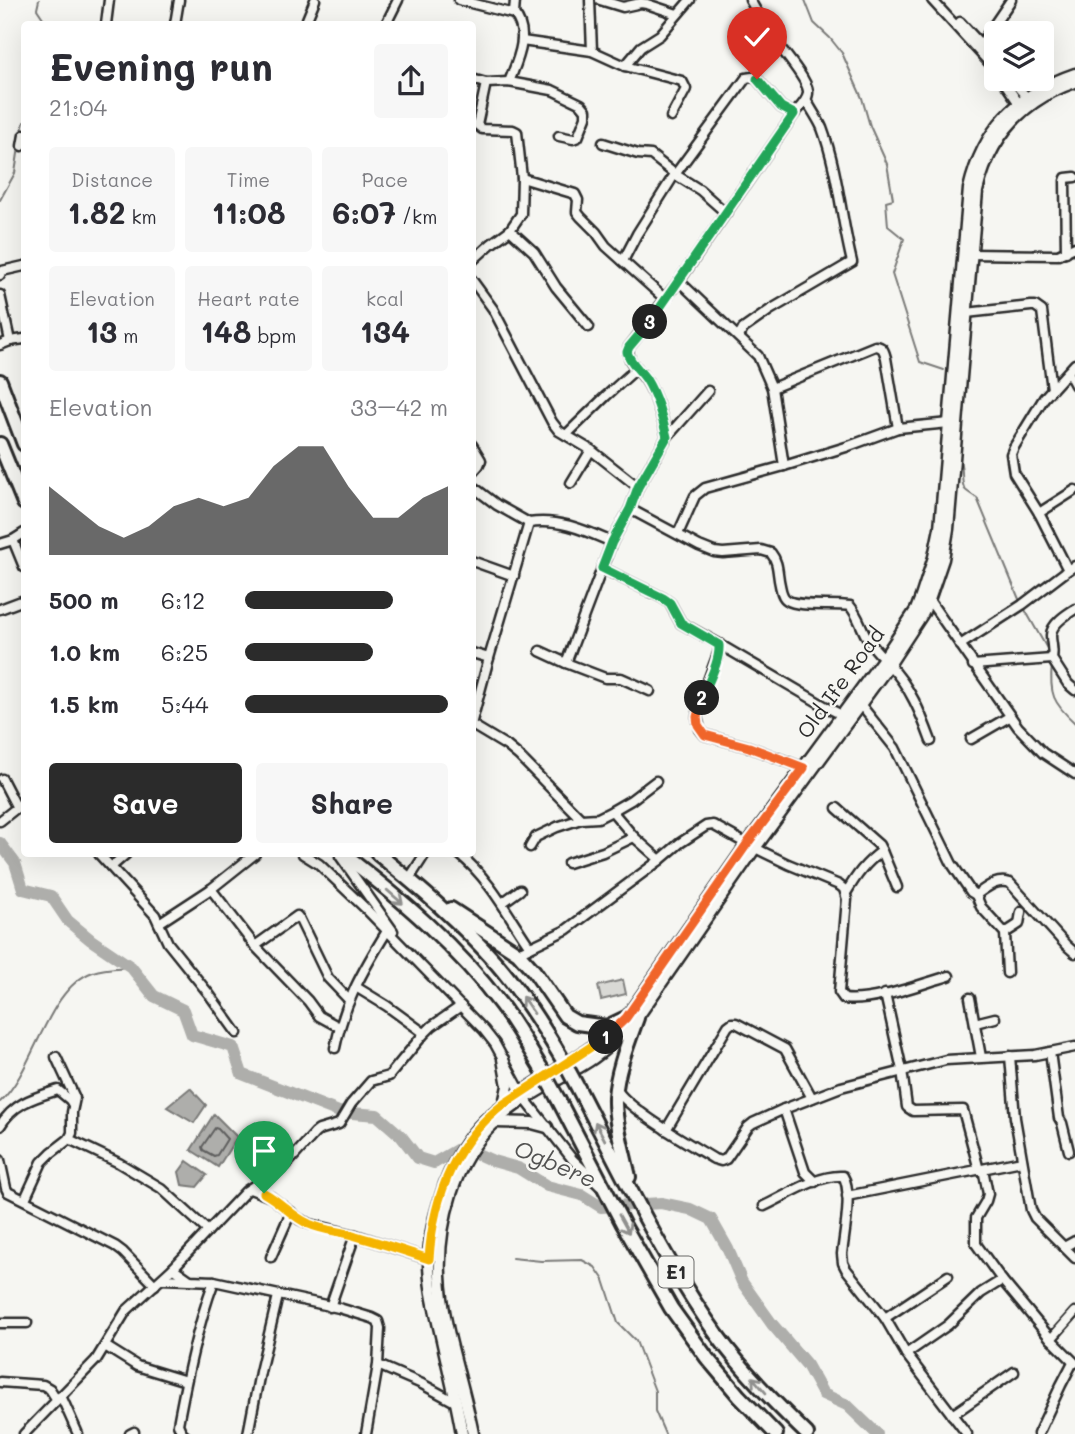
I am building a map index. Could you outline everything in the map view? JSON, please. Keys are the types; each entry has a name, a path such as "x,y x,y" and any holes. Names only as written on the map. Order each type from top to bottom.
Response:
{"highway":[{"path":"0,381 21,436"},
{"path":"0,444 21,496"},
{"name":"E1","path":"345,857 412,912 468,965 500,1004 558,1099 659,1287 693,1339 739,1396 776,1434"},
{"name":"E1","path":"382,857 469,933 499,966 540,1022 564,1062 676,1272 719,1337 769,1396 807,1434"},
{"path":"430,897 524,950 534,971 565,1016 577,1023 607,1027 631,1018"},
{"path":"631,1018 616,1088 615,1107 633,1195"}],"main road":[{"name":"Old Ife Road","path":"764,829 842,715 887,662 916,610 938,542 948,481 966,313 969,189 975,168 986,143 1004,117 1057,80 1075,74"},
{"name":"Old Ife Road","path":"1025,103 1075,82"},
{"name":"Old Ife Road","path":"473,1434 457,1403 430,1278 430,1241 435,1215 460,1159 489,1116 504,1104 591,1060 617,1039 751,846 860,704 923,613 945,548 949,423 967,255"},
{"path":"503,1059 508,1086 504,1104"},
{"name":"Old Ife Road","path":"474,1139 523,1096"},
{"path":"495,1122 532,1123 547,1127"},
{"name":"Old Ife Road","path":"460,1159 446,1209 439,1266 444,1318 465,1417 462,1434"}],"street":[{"path":"106,21 109,0"},
{"path":"176,21 179,0"},
{"path":"306,21 315,0"},
{"path":"388,21 398,0"},
{"path":"459,0 514,14 520,21 522,41 509,82"},
{"path":"514,14 515,0"},
{"path":"590,0 592,51"},
{"path":"600,0 624,7 647,4 677,13"},
{"path":"625,66 641,47 660,36 690,0"},
{"path":"667,437 655,398 645,378 628,357 629,347 680,281 808,94 808,88 750,0"},
{"path":"932,0 984,57"},
{"path":"939,0 984,47"},
{"path":"981,44 1011,0"},
{"path":"522,41 592,51 625,66 677,79 686,89 671,117"},
{"path":"623,261 647,216 746,78 757,79 781,107 794,114"},
{"path":"476,80 486,83 509,82 552,90 581,104 586,110 586,117 578,137 573,139 559,136"},
{"path":"476,257 510,230 521,214 522,177 517,132 482,129 477,125 486,83"},
{"path":"1014,91 1025,103"},
{"path":"1018,91 1025,103"},
{"path":"739,337 743,328 852,261 835,176 821,127 806,100"},
{"path":"603,143 638,154 651,155 700,190 726,213"},
{"path":"522,177 575,194 578,200 577,212 581,217 606,246 665,299"},
{"path":"1066,252 1065,181 1066,178 1075,177"},
{"path":"510,230 534,253 556,287 589,327"},
{"path":"967,255 1058,255 1075,247"},
{"path":"0,275 2,271 21,267"},
{"path":"680,281 758,356 772,388 784,466"},
{"path":"476,286 493,309 559,431 591,450 638,487"},
{"path":"0,295 10,341"},
{"path":"966,313 1031,306 1040,308 1052,389"},
{"path":"0,345 21,339"},
{"path":"772,388 880,346 886,358 898,428"},
{"path":"960,645 1022,605 1071,568 1014,473 1011,454 1052,389 1075,364"},
{"path":"566,435 637,368"},
{"path":"1068,372 1075,384"},
{"path":"566,663 612,542 630,509 638,487 667,437 708,391"},
{"path":"678,534 695,496 705,488 846,447 898,428 949,423"},
{"path":"571,483 591,450"},
{"path":"476,452 481,460 476,468"},
{"path":"476,489 529,523 540,521 580,527 612,542"},
{"path":"1039,513 1075,490"},
{"path":"630,509 714,552 761,550 771,553 777,562 780,588 787,600 850,606 874,649 905,683 922,715 930,741"},
{"path":"476,708 529,523"},
{"path":"0,544 21,535"},
{"path":"13,540 21,560"},
{"path":"476,562 514,576"},
{"path":"602,568 663,598 670,603 681,623 842,715"},
{"path":"929,600 1009,717 1043,753 1075,774"},
{"path":"0,609 21,601"},
{"path":"1075,609 1052,628 1051,634 1054,648 1052,659 1075,690"},
{"path":"719,645 716,664 700,702 697,717 700,729 705,735 749,747 804,768"},
{"path":"540,651 606,678 621,678 650,691"},
{"path":"476,654 489,658"},
{"path":"973,665 1052,659"},
{"path":"860,704 895,748 965,886 976,895 981,907 1005,933 1007,973"},
{"path":"971,739 1009,717"},
{"path":"476,726 519,756 581,819"},
{"path":"2,779 17,808"},
{"path":"530,847 537,837 556,827 581,819 598,818 612,811 656,781"},
{"path":"0,821 21,805"},
{"path":"836,808 879,845 897,887"},
{"path":"612,811 634,837 660,860"},
{"path":"462,857 502,902 524,950 566,930 686,839 706,825 713,825 751,846 844,889 847,899 840,995 844,999 885,994 949,976"},
{"path":"568,863 603,852 634,837"},
{"path":"846,893 858,872 882,851"},
{"path":"102,857 155,915 168,943 237,1033"},
{"path":"111,867 123,857"},
{"path":"159,923 211,890 251,857"},
{"path":"308,857 319,864 405,948 495,1044 523,1096 573,1160 607,1192"},
{"path":"343,857 405,948"},
{"path":"409,878 423,857"},
{"path":"976,895 997,882 1010,883 1075,953"},
{"path":"211,890 255,946 319,1016 339,1027"},
{"path":"502,902 520,890"},
{"path":"1005,933 1019,924 1021,912"},
{"path":"255,946 297,916 328,978 349,1000"},
{"path":"335,1048 349,1000 363,969 387,931"},
{"path":"356,987 424,1033"},
{"path":"885,994 902,1070 907,1107 910,1110 963,1110 988,1194 976,1218 975,1239 978,1248 1051,1339 1074,1363 1038,1434"},
{"path":"970,998 981,1057"},
{"path":"24,1434 96,1360 126,1311 173,1268 246,1191 296,1156 319,1130 338,1124 372,1081 388,1076 424,1033 461,1006"},
{"path":"975,1023 995,1018"},
{"path":"666,1130 732,1023 785,1049 812,1098"},
{"path":"616,1088 623,1098 666,1130 721,1161 726,1159 753,1123 841,1087 946,1060 1050,1052 1075,1047"},
{"path":"1050,1052 1059,1118 1069,1151"},
{"path":"1010,1056 1015,1118 1031,1210 1035,1218 1075,1258"},
{"path":"25,1199 42,1162 69,1139 72,1133 75,1098 56,1057"},
{"path":"0,1126 21,1103 58,1090 73,1105"},
{"path":"784,1109 805,1172 815,1181"},
{"path":"69,1139 119,1163 161,1188 208,1231"},
{"path":"0,1160 8,1192 115,1245 159,1282 214,1282 330,1307 377,1321 380,1328 378,1365 366,1434"},
{"path":"847,1196 1022,1161"},
{"path":"264,1193 272,1175"},
{"path":"764,1206 815,1181 838,1175 845,1178 847,1196 843,1263 885,1318 906,1354 967,1434"},
{"path":"250,1189 279,1201 299,1219 310,1224 355,1235 429,1259"},
{"path":"271,1256 291,1212"},
{"path":"330,1307 355,1235"},
{"path":"1064,1247 1075,1241"},
{"path":"173,1268 190,1280"},
{"path":"885,1318 948,1276"},
{"path":"906,1354 948,1325 981,1293 1002,1280"},
{"path":"184,1434 178,1424 186,1381 204,1309 214,1282"},
{"path":"248,1434 278,1296"},
{"path":"1051,1339 1075,1312"},
{"path":"0,1323 27,1323"},
{"path":"105,1346 137,1366 186,1381"},
{"path":"378,1365 457,1403"},
{"path":"952,1415 1014,1372"},
{"path":"0,1382 43,1385 50,1389 59,1398 78,1434"}],"shaded area":[{"path":"623,980 626,994 601,1000 598,986"}],"water":[{"path":"190,1088 206,1105 194,1123 167,1107"},
{"path":"214,1114 237,1137 218,1167 191,1150"},
{"path":"187,1161 207,1175 197,1187 182,1185 179,1172"}],"waterway":[{"path":"39,0 37,9 45,21"},
{"path":"805,0 814,23 842,53 887,164 893,199 886,201 888,226 904,239 892,274 920,362 944,370"},
{"path":"0,200 15,173 19,147"},
{"path":"959,455 964,488 977,498 1021,604"},
{"path":"1024,608 1049,652"},
{"path":"1052,664 1051,683 1054,697 1075,723"},
{"name":"Ogbere","path":"0,843 15,863 23,889 51,896 68,921 131,967 154,996 183,1010 192,1035 233,1047 242,1074 339,1112 377,1115 401,1136 418,1158 434,1163 462,1147 493,1161 518,1168 547,1186 582,1195 601,1207 661,1203 690,1209 711,1219 742,1282 772,1324 807,1365 823,1394 847,1405 877,1434"},
{"path":"0,1102 23,1070 53,1012 77,981 93,972 131,967"},
{"path":"512,1258 541,1261 582,1260 595,1267 604,1280 618,1323 636,1341 655,1391 655,1411 665,1434"}],"route":[{"path":"264,1193 310,1224 355,1235 429,1259 437,1207 456,1157 470,1137 489,1116 521,1092 586,1051 626,1018 747,844 804,768 749,747 705,735 698,725 697,717 700,702 716,664 719,645 681,623 670,603 663,598 602,568 638,487 667,437 651,390 628,357 629,347 680,281 794,114 781,107 757,79"}]}
